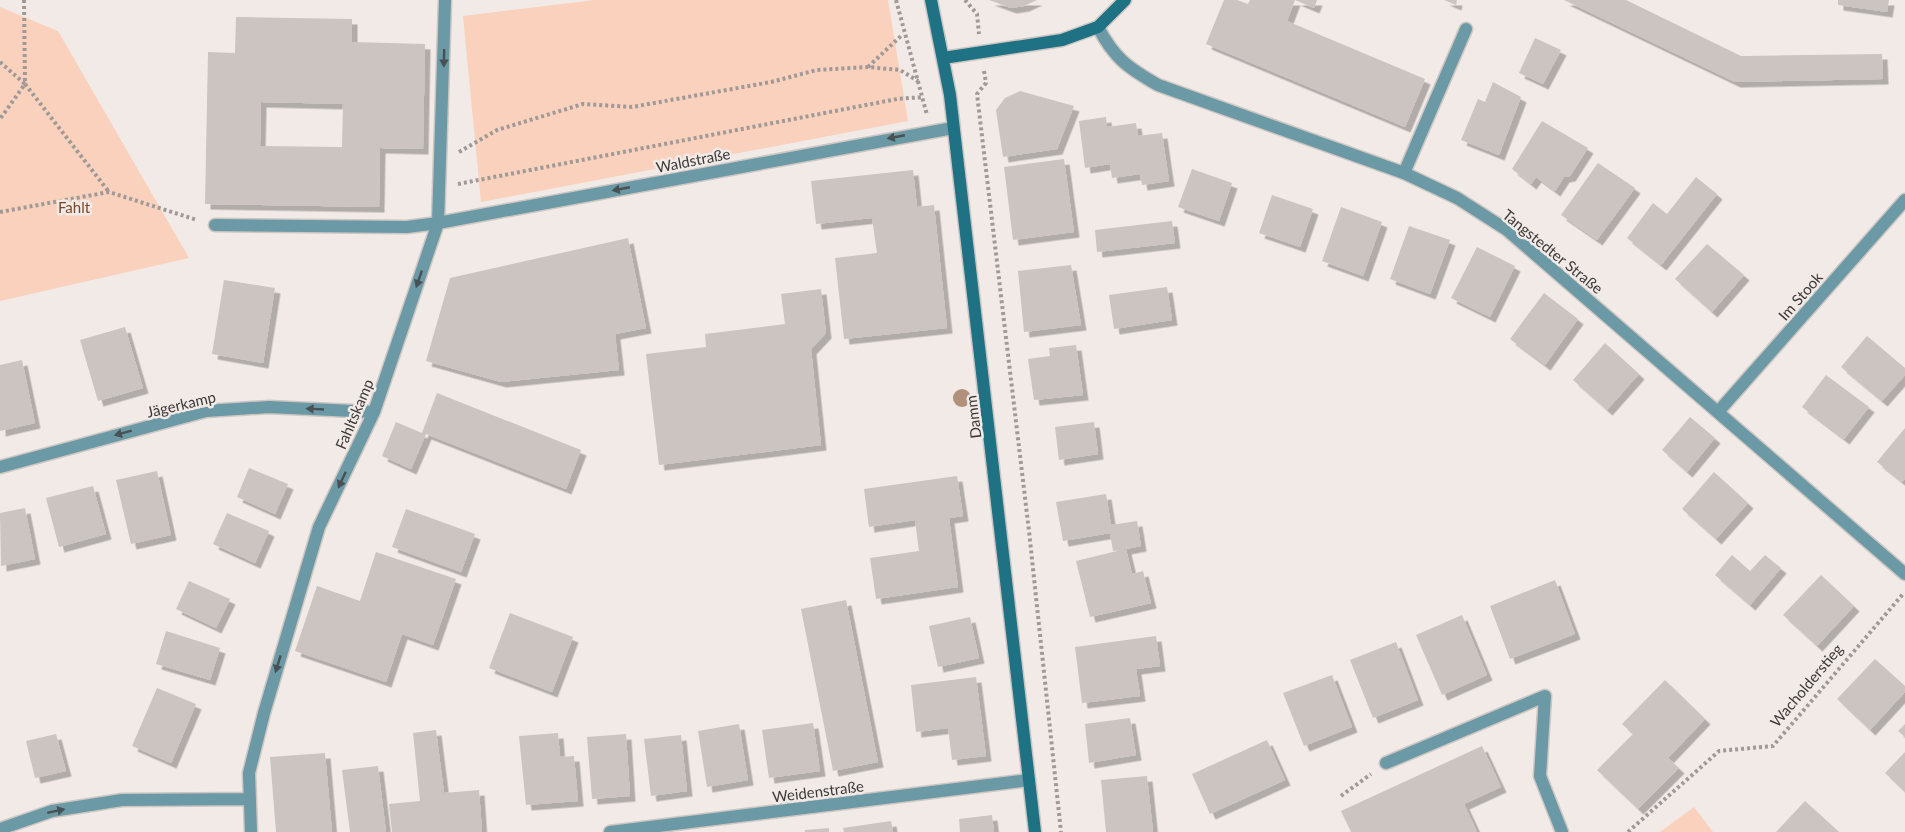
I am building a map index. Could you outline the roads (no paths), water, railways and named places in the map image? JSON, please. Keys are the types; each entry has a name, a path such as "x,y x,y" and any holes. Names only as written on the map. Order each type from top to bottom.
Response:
{"main road":[{"name":"Damm","path":"931,0 943,58 953,128 1035,832"},
{"path":"943,58 1062,40 1098,27 1125,0"}],"street":[{"name":"Fahltskamp","path":"251,832 249,773 264,713 320,527 374,412 438,224 445,0"},
{"name":"Tangstedter Straße","path":"1098,27 1107,45 1126,66 1158,84 1404,173 1457,198 1507,230 1905,574"},
{"path":"1404,173 1466,28"},
{"name":"Waldstraße","path":"215,225 407,227 438,224 953,128"},
{"name":"Im Stook","path":"1718,412 1905,200"},
{"name":"Jägerkamp","path":"0,467 206,411 269,407 374,412"},
{"path":"1386,763 1545,696 1540,776 1562,832"},
{"name":"Weidenstraße","path":"610,832 1029,780"},
{"path":"0,829 52,811 122,800 249,799"}],"park label":[{"name":"Fahlt","path":"74,207"}]}
